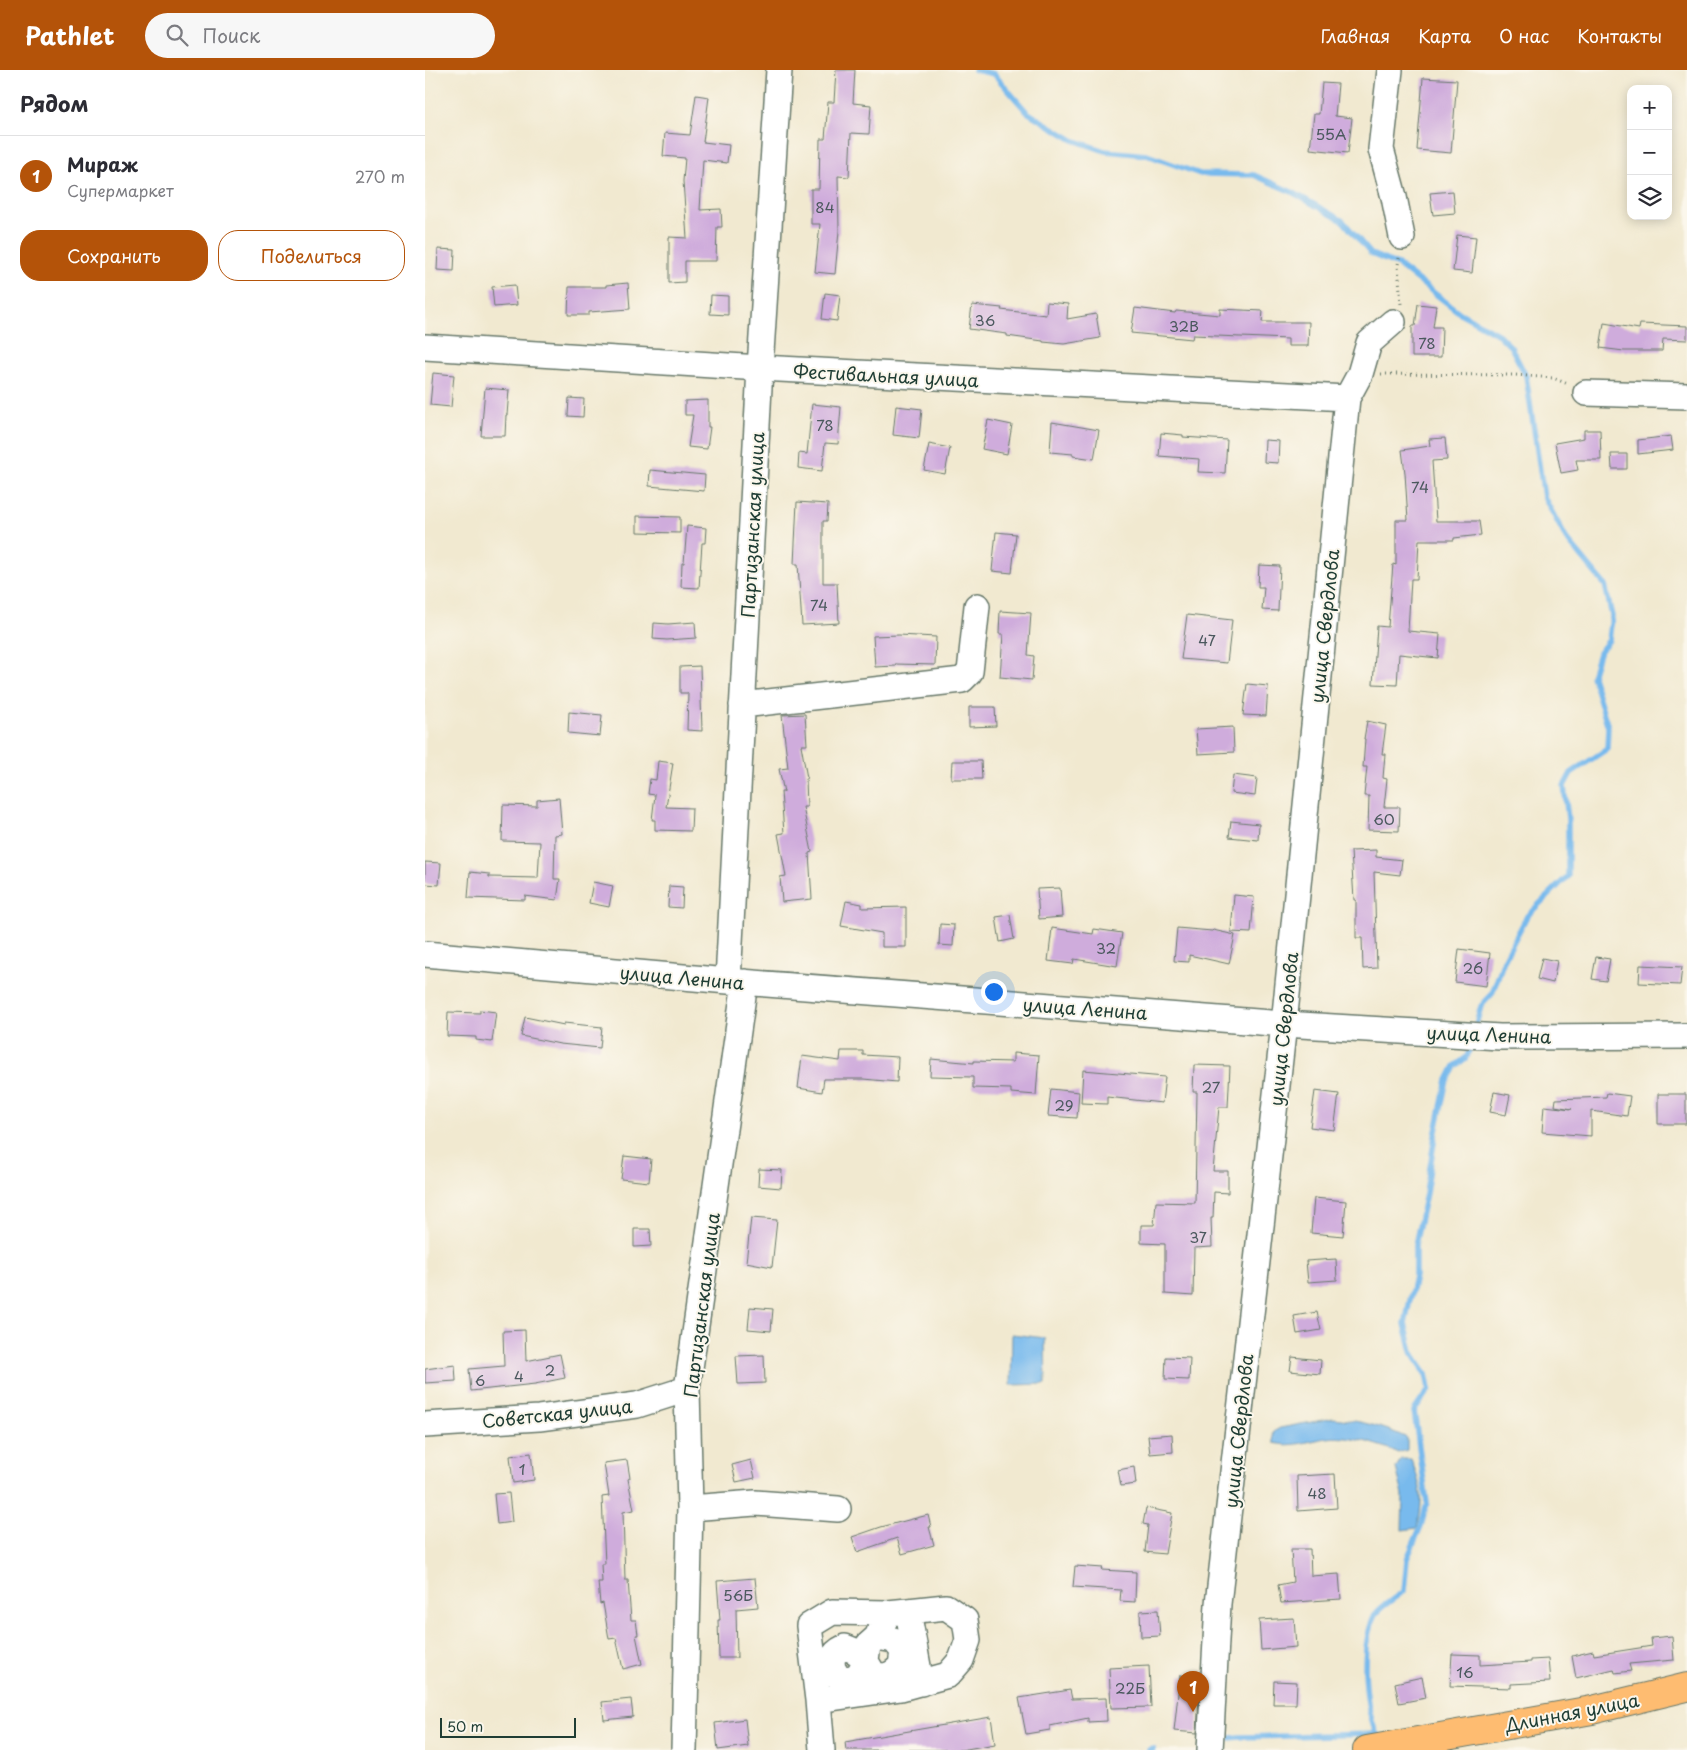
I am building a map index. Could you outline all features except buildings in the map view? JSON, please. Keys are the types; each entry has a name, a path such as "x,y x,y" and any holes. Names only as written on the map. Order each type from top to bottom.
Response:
{"main road":[{"name":"Длинная улица","path":"1376,1748 1592,1710 1687,1687"}],"street":[{"name":"Партизанская улица","path":"684,1750 690,1508 687,1389 737,982 742,705 760,368 779,70"},
{"path":"1390,70 1381,149 1394,197 1402,237"},
{"name":"улица Свердлова","path":"1210,1750 1218,1604 1284,1024 1347,398 1360,374 1369,343 1393,322"},
{"name":"Фестивальная улица","path":"425,347 760,368 1347,398"},
{"path":"1586,393 1687,396"},
{"path":"742,705 962,680 970,672 977,606"},
{"name":"улица Ленина","path":"425,954 737,982 1284,1024 1500,1037 1687,1036"},
{"name":"Советская улица","path":"425,1426 539,1418 637,1405 687,1389"},
{"path":"690,1508 755,1502 838,1509"},
{"path":"819,1700 901,1688 948,1675 961,1660 968,1640 965,1620 946,1607 898,1612 832,1612 809,1626 819,1700 822,1750"},
{"path":"877,1637 894,1640 903,1651 901,1666 890,1676 873,1674 866,1660 868,1645 898,1612"},
{"path":"898,1612 921,1683"}],"path":[{"path":"1393,322 1401,307 1398,265 1402,237"},
{"path":"1360,374 1515,375 1553,378 1586,393"}],"water":[{"path":"1012,1334 1045,1338 1046,1384 1011,1385"},
{"path":"1333,1418 1389,1430 1407,1438 1407,1450 1398,1453 1382,1446 1354,1439 1335,1437 1294,1444 1274,1443 1273,1432 1280,1428"},
{"path":"1401,1459 1411,1459 1421,1493 1421,1508 1417,1528 1402,1530 1403,1495 1396,1468"}],"waterway":[{"path":"975,70 994,74 1027,112 1073,140 1105,151 1147,155 1200,174 1254,175 1292,192 1343,221 1371,254 1398,265 1460,313 1499,335 1511,347 1526,376 1544,497 1566,538 1605,585 1612,616 1609,640 1599,653 1592,676 1608,727 1607,749 1571,773 1564,786 1568,819 1568,876 1527,916 1504,960 1492,994 1481,1006 1475,1029"},
{"path":"1379,1740 1370,1711 1365,1678 1365,1660 1370,1628 1377,1612 1404,1591 1407,1559 1421,1526 1427,1503 1414,1411 1429,1389 1426,1374 1413,1355 1405,1324 1415,1276 1415,1245 1446,1084 1455,1066 1467,1057 1472,1040"},
{"path":"1221,1739 1377,1734"},
{"path":"1149,1750 1153,1749"}],"place":[{"name":"Мираж","path":"1193,1712"}]}
